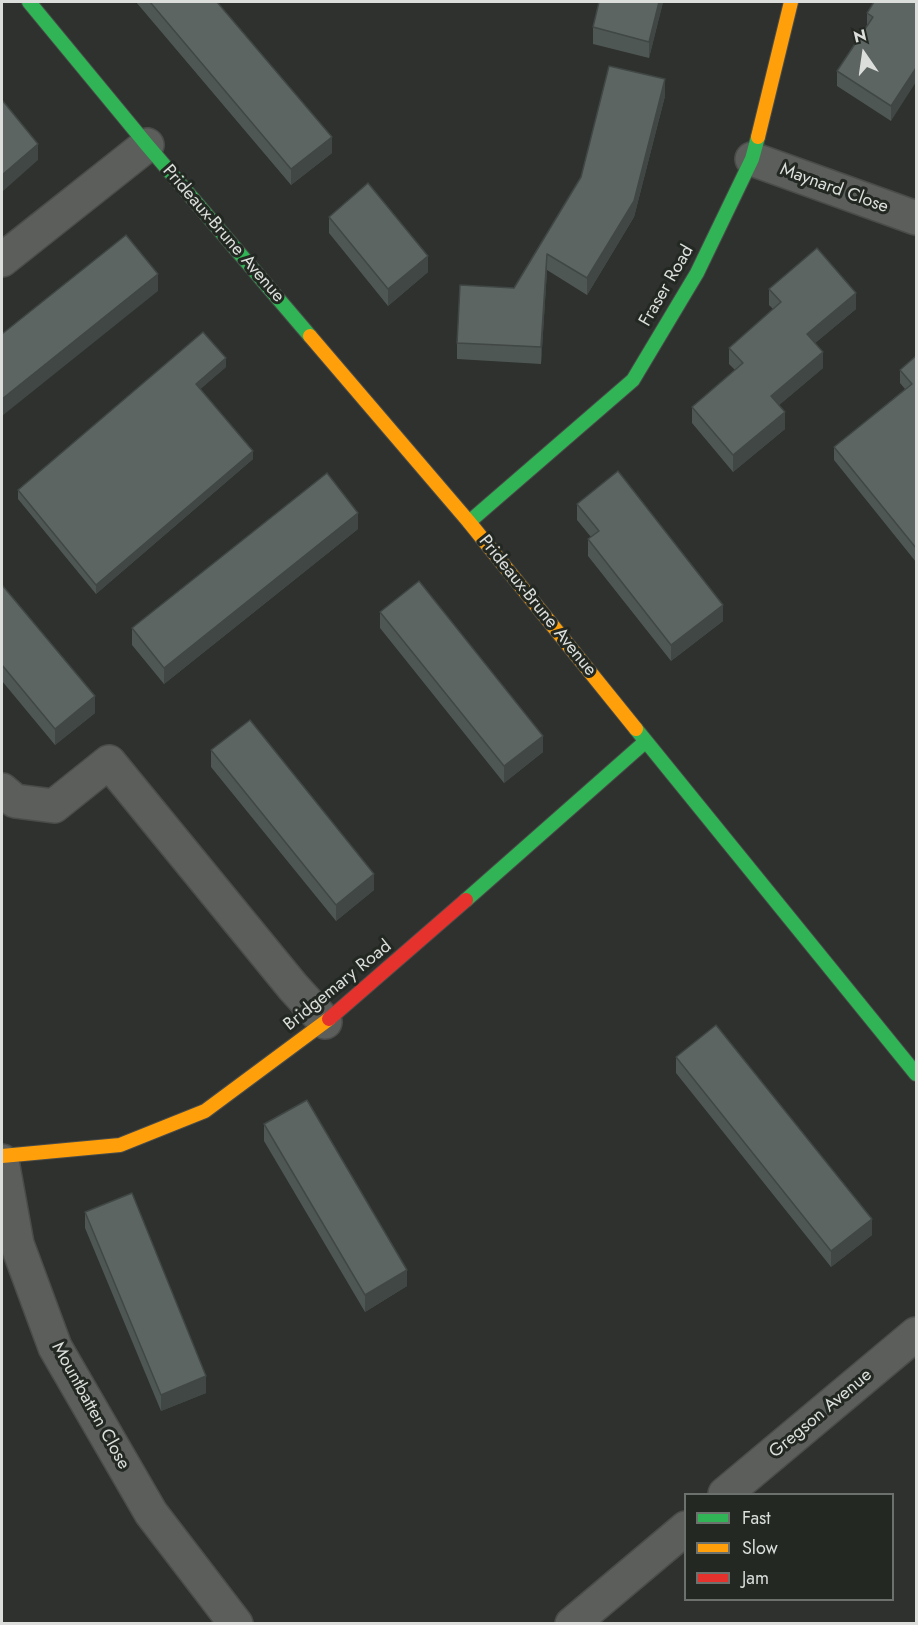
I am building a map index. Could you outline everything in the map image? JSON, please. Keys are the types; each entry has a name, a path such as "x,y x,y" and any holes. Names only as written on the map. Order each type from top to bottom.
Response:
{"street":[{"name":"Prideaux-Brune Avenue","path":"29,2 147,145 469,522 916,1074"},
{"name":"Fraser Road","path":"469,522 633,380 697,273 752,159 791,2"},
{"path":"2,260 147,145"},
{"name":"Maynard Close","path":"752,159 916,218"},
{"name":"Bridgemary Road","path":"2,1159 120,1145 205,1111 344,1008 645,741"},
{"path":"2,790 15,801 54,806 109,762 293,987 325,1022"},
{"name":"Mountbatten Close","path":"2,1159 17,1244 55,1347 151,1513 237,1623"},
{"name":"Gregson Avenue","path":"726,1493 916,1334"},
{"path":"572,1623 684,1530"}],"building":[{"path":"150,2 217,2 332,137 291,169"},
{"path":"599,2 659,2 649,42 593,27"},
{"path":"874,2 916,2 916,68 891,106 837,71 873,17 867,13"},
{"path":"609,66 665,79 634,201 587,278 547,254 541,347 457,343 460,285 514,288 581,177"},
{"path":"2,100 38,144 2,175"},
{"path":"368,183 428,256 388,289 329,217"},
{"path":"126,235 158,274 2,399 2,334"},
{"path":"817,248 856,293 807,334 823,352 771,396 785,412 733,455 692,407 743,363 729,348 781,302 769,289"},
{"path":"203,332 226,358 196,384 253,451 96,585 18,490"},
{"path":"916,356 916,548 834,447 912,384 900,370"},
{"path":"618,471 723,605 671,645 588,539 599,531 577,504"},
{"path":"327,473 358,513 164,668 132,628"},
{"path":"419,581 543,736 504,766 380,612"},
{"path":"2,585 95,696 55,729 2,665"},
{"path":"250,720 374,874 336,905 211,750"},
{"path":"716,1025 872,1219 831,1251 676,1057"},
{"path":"307,1100 407,1270 365,1295 264,1124"},
{"path":"132,1193 206,1376 161,1395 85,1212"}],"traffic: fast":[{"path":"29,2 310,336"},
{"path":"469,522 633,380 697,273 752,159 758,137"},
{"path":"636,729 916,1074"},
{"path":"466,900 645,742"}],"traffic: slow":[{"path":"758,137 791,2"},
{"path":"310,336 469,522 636,729"},
{"path":"2,1156 120,1145 205,1111 329,1019"}],"traffic: jam":[{"path":"329,1019 466,900"}]}
